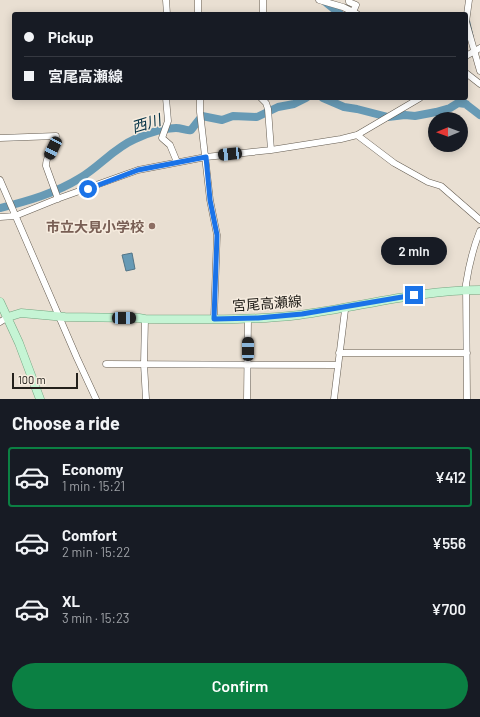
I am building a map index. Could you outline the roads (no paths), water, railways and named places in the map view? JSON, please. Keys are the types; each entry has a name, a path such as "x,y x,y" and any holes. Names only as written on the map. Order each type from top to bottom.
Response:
{"main road":[{"name":"宮尾高瀬線","path":"8,317 20,314 59,317 145,319 248,319 302,314 414,295 480,290"},
{"path":"0,302 20,343 40,399"}],"street":[{"path":"166,0 167,12"},
{"path":"198,0 198,12"},
{"path":"263,0 263,12"},
{"path":"319,0 343,6 353,12"},
{"path":"349,0 349,2 356,5 355,12"},
{"path":"467,12 469,0"},
{"path":"468,27 477,49 480,71"},
{"path":"468,55 477,49"},
{"path":"468,75 480,84"},
{"path":"166,100 168,121 162,138 170,145 177,162"},
{"path":"200,100 210,200 217,235 214,319"},
{"path":"263,100 268,109 271,150"},
{"path":"0,217 15,216 138,170 206,157 341,140 357,135 417,100"},
{"path":"357,135 394,163 428,182 442,186 480,220"},
{"path":"0,138 56,136 53,148 46,162 46,166 58,199"},
{"path":"0,180 96,399"},
{"path":"467,399 466,291 468,267 475,242 480,231"},
{"path":"334,399 345,310"},
{"path":"0,322 8,317"},
{"path":"145,319 144,364 146,399"},
{"path":"247,399 248,319"},
{"path":"340,353 467,352"},
{"path":"106,364 338,365"}],"water":[{"path":"132,253 135,269 126,271 122,255"}],"waterway":[{"path":"324,1 338,12"},
{"path":"469,20 473,37"},
{"name":"西川","path":"0,208 42,196 61,188 87,173 120,147 150,133 171,128 191,130 202,116 222,120 233,116 257,117 278,107 294,104 302,100"},
{"name":"西川","path":"328,100 344,107 388,117 405,115 415,116 450,108 458,103 466,104"},
{"path":"463,102 480,115"}],"place":[{"name":"市立大見小学校","path":"152,226"}]}
